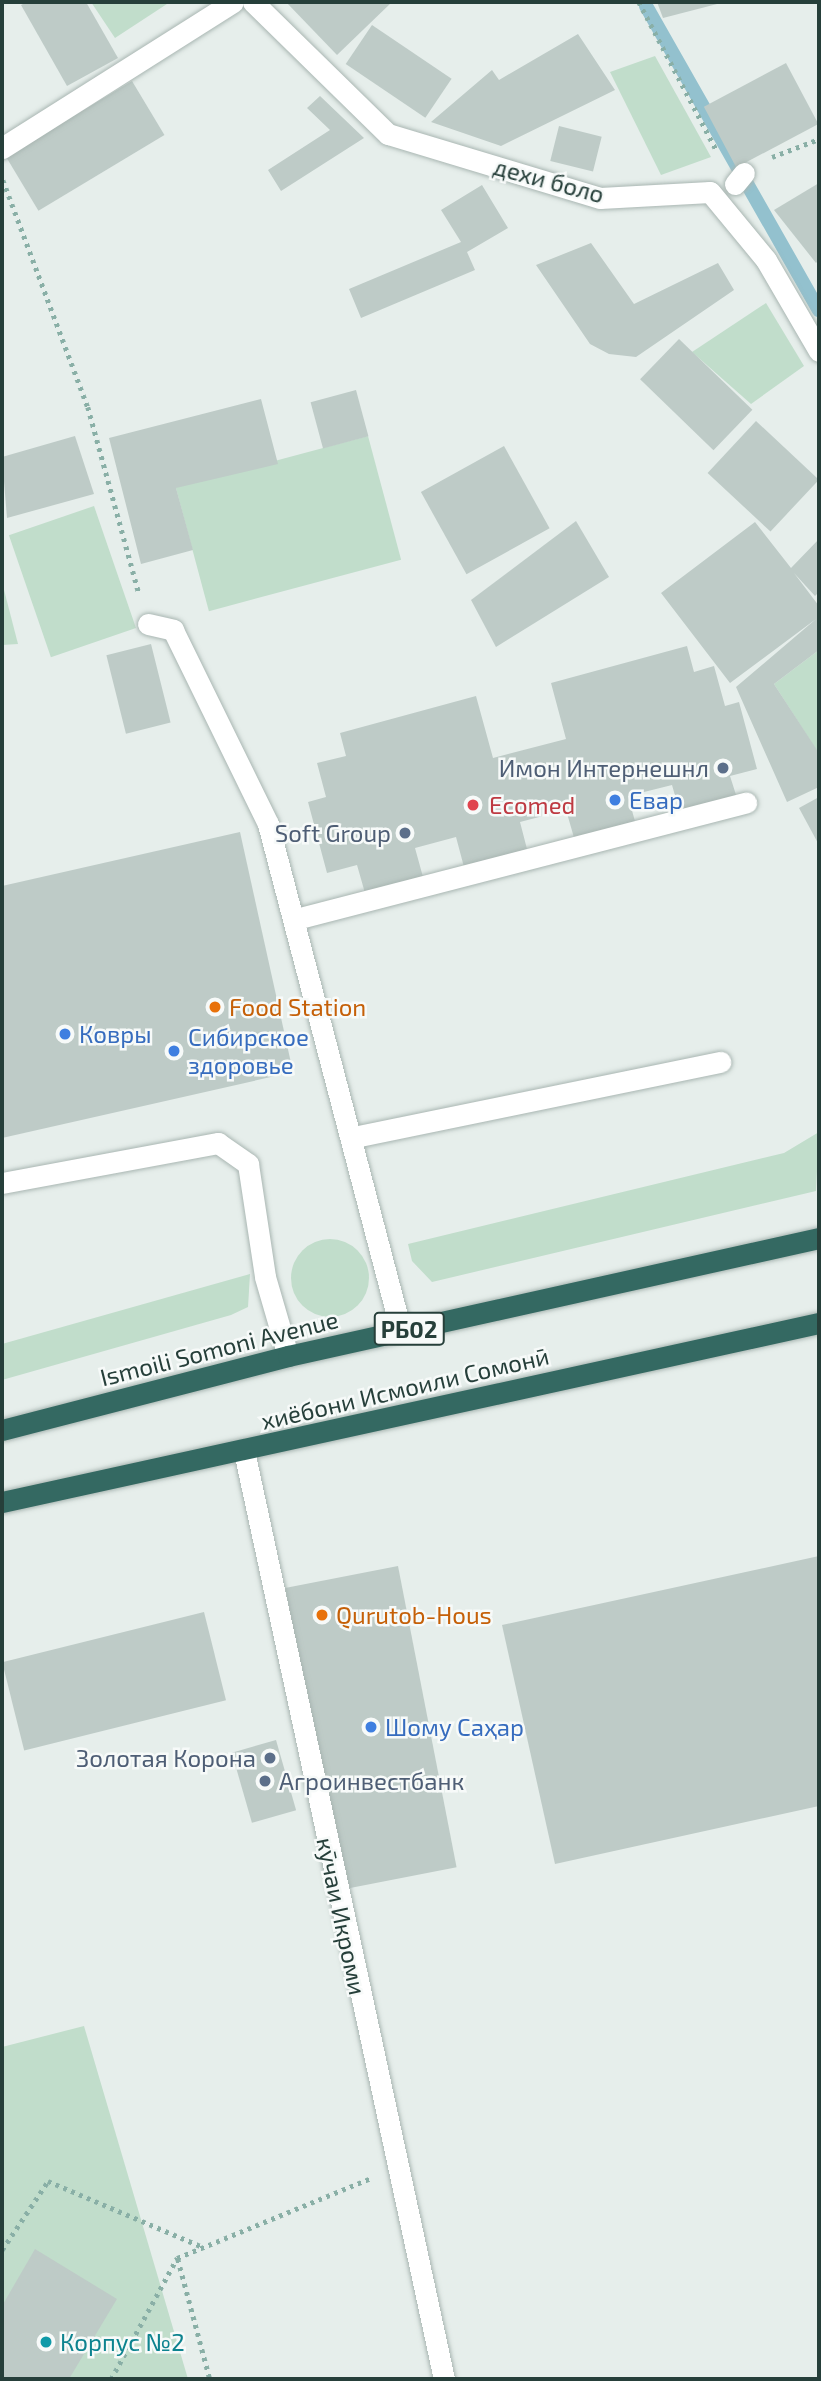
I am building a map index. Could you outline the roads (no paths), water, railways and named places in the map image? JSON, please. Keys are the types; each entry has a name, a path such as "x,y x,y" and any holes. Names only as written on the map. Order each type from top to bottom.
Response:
{"highway":[{"name":"Ismoili Somoni Avenue","path":"2,1430 288,1356 819,1238"},
{"name":"хиёбони Исмоили Сомонӣ","path":"2,1502 819,1323"}],"street":[{"path":"2,148 233,2"},
{"name":"дехи боло","path":"253,2 388,134 600,198 710,192 766,260 819,351"},
{"path":"148,624 173,630 268,824 354,1138 376,1253 401,1331"},
{"path":"296,919 746,803"},
{"path":"354,1138 720,1062"},
{"path":"2,1183 218,1143 248,1164 265,1277 288,1356"},
{"name":"кӯчаи Икроми","path":"244,1451 395,2169 444,2379"}],"waterway":[{"path":"646,6 819,310"}],"place":[{"name":"Имон Интернешнл","path":"723,768"},
{"name":"Евар","path":"615,800"},
{"name":"Ecomed","path":"473,805"},
{"name":"Soft Group","path":"405,833"},
{"name":"Food Station","path":"215,1007"},
{"name":"Ковры","path":"65,1034"},
{"name":"Сибирское здоровье","path":"174,1051"},
{"name":"Qurutob-Hous","path":"322,1615"},
{"name":"Шому Саҳар","path":"371,1727"},
{"name":"Золотая Корона","path":"270,1758"},
{"name":"Агроинвестбанк","path":"265,1781"},
{"name":"Корпус №2","path":"46,2342"}]}
